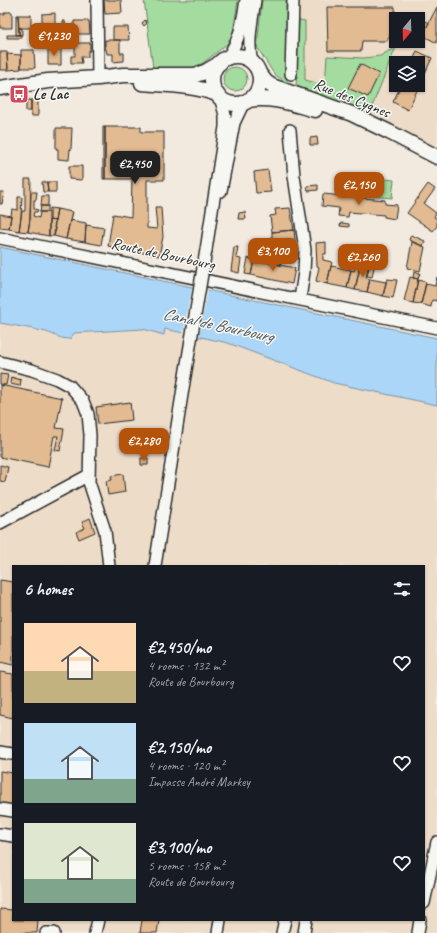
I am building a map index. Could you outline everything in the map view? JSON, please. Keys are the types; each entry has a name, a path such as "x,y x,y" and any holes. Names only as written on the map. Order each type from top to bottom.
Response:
{"main road":[{"path":"0,88 48,81 130,75 195,75 205,72 223,61 240,56 245,58 255,68 260,78 259,87 255,94 246,101 232,103 205,90 193,87 98,78"},
{"path":"219,96 213,86 213,77 215,69 223,61"},
{"name":"Rue des Cygnes","path":"255,68 266,82 272,86 356,116 436,156"},
{"name":"Rue des Cygnes","path":"246,101 261,98 272,99 315,110 380,133 436,156"}],"street":[{"path":"97,0 98,78"},
{"path":"223,61 234,48 239,38 246,0"},
{"path":"255,0 250,45 255,68"},
{"path":"291,74 293,0"},
{"path":"154,565 225,128 225,115 219,96"},
{"path":"206,250 224,178 234,123 246,101"},
{"path":"290,130 294,176 305,250 304,272 300,299"},
{"name":"Route de Bourbourg","path":"0,238 437,328"},
{"path":"0,362 36,371 57,379 70,386 79,395 86,407 89,420 90,442 89,475 92,493 105,531 109,565"},
{"path":"0,523 89,475"},
{"path":"0,752 12,754"},
{"path":"0,809 12,811"},
{"path":"0,834 12,836"},
{"path":"425,899 435,863 437,842"},
{"path":"96,933 98,921"},
{"path":"218,933 220,921"},
{"path":"282,933 285,921"},
{"path":"304,933 306,921"},
{"path":"418,933 420,921"},
{"path":"46,933 54,933"}],"shaded area":[{"path":"298,0 437,0 437,149 296,86"},
{"path":"0,323 48,333 61,339 70,339 74,333 143,329 164,335 165,329 228,343 334,383 437,405 437,933 0,933"}],"green space":[{"path":"144,0 238,0 233,33 227,44 203,63 190,69 153,68"},
{"path":"262,0 286,0 287,83 274,74 257,47"},
{"path":"299,20 305,21 305,80 325,85 327,56 364,58 380,56 396,48 392,56 389,56 389,64 369,114 296,86"},
{"path":"235,67 244,70 247,79 244,88 235,91 226,88 223,79 226,70"},
{"path":"359,176 394,180 392,198 357,195"}],"water":[{"name":"Canal de Bourbourg","path":"0,247 437,338 437,405 334,383 228,343 165,329 164,335 143,329 74,333 70,339 66,339 49,333 0,323"}],"pier":[{"path":"192,287 208,290 199,337 183,334"}],"building":[{"path":"104,0 121,0 122,13 105,14"},
{"path":"327,7 395,7 395,12 389,12 389,37 387,41 362,41 361,51 328,51"},
{"path":"437,7 437,43 425,37 425,27 426,28"},
{"path":"5,12 12,12 12,28 0,28 0,14 5,14"},
{"path":"55,13 55,27 42,27 42,14"},
{"path":"16,15 18,15 19,35 16,35"},
{"path":"18,15 31,15 31,28 19,28"},
{"path":"145,20 147,23 144,26 142,23"},
{"path":"63,21 65,21 66,30 63,30"},
{"path":"74,21 89,21 90,34 74,34"},
{"path":"426,21 429,23 426,28 425,27"},
{"path":"113,27 128,27 129,40 113,40"},
{"path":"19,28 22,28 22,35 19,35"},
{"path":"7,35 21,35 21,38 7,38"},
{"path":"105,40 120,40 120,53 124,53 124,61 113,62 113,54 107,54 105,49"},
{"path":"75,43 90,43 88,57 81,57 82,63 71,63 71,56 75,56"},
{"path":"48,49 61,49 61,65 48,65"},
{"path":"21,50 34,50 35,68 21,68"},
{"path":"417,51 432,58 425,73 425,56 415,56"},
{"path":"0,52 7,52 8,70 0,70"},
{"path":"7,54 21,55 21,69 8,70"},
{"path":"360,64 379,74 368,97 348,88"},
{"path":"398,92 416,92 408,110 393,102"},
{"path":"26,100 31,100 31,111 26,111"},
{"path":"31,100 38,100 38,116 31,116"},
{"path":"103,127 105,127 105,179 103,179"},
{"path":"105,127 141,127 141,132 164,132 164,180 147,180 147,228 157,229 155,207 161,207 163,237 159,256 108,246 113,214 131,217 132,179 105,179"},
{"path":"56,128 72,128 69,160 58,159 58,149 56,149"},
{"path":"317,137 318,145 310,145 310,138"},
{"path":"69,166 82,166 82,180 69,179"},
{"path":"268,170 271,192 256,193 254,172"},
{"path":"25,179 31,179 30,219 28,232 19,231 22,211 25,211"},
{"path":"42,182 47,182 48,192 43,192"},
{"path":"47,182 56,182 56,192 48,192"},
{"path":"428,184 435,189 424,204 436,213 434,217 437,219 437,226 433,231 407,213"},
{"path":"318,185 318,190 308,191 307,186"},
{"path":"0,192 4,192 2,204 0,204"},
{"path":"31,192 37,192 36,200 34,200 34,209 38,210 37,212 34,212 33,216 39,218 40,212 49,212 49,236 28,232"},
{"path":"323,194 385,200 385,204 397,205 395,219 384,217 384,215 349,212 348,217 338,216 339,208 322,206"},
{"path":"42,196 48,196 48,206 41,206"},
{"path":"18,197 22,197 19,231 9,229 12,209 18,210"},
{"path":"41,206 48,206 48,212 40,212"},
{"path":"50,208 57,209 55,221 50,220"},
{"path":"290,208 294,230 272,232 270,216 276,215 275,209"},
{"path":"57,209 72,212 66,239 54,236 56,229 54,228"},
{"path":"245,212 246,219 238,219 239,213"},
{"path":"0,214 11,216 9,229 0,228"},
{"path":"49,220 55,221 54,236 49,236"},
{"path":"70,220 86,223 85,242 66,239"},
{"path":"341,223 349,224 349,227 340,226"},
{"path":"86,225 104,228 101,245 85,242"},
{"path":"294,230 295,240 272,241 272,232"},
{"path":"411,235 425,241 423,246 409,240"},
{"path":"326,242 326,254 323,254 323,260 332,262 327,284 316,281 319,267 317,266 316,243"},
{"path":"412,242 425,247 420,271 407,268"},
{"path":"234,247 238,247 236,258 241,259 239,273 231,271"},
{"path":"371,257 376,258 372,277 367,276"},
{"path":"248,258 254,260 251,275 245,274"},
{"path":"254,260 295,268 292,284 251,275"},
{"path":"276,260 280,261 281,265 273,263"},
{"path":"361,262 369,263 366,278 370,279 367,292 355,290"},
{"path":"355,265 360,266 355,290 347,288 351,270 354,271"},
{"path":"331,266 351,270 347,288 327,284"},
{"path":"414,272 420,273 418,279 413,278"},
{"path":"410,277 418,279 413,303 404,301"},
{"path":"437,277 437,301 432,300 431,307 421,304 426,284 435,286"},
{"path":"370,279 386,282 383,296 367,292"},
{"path":"387,279 397,280 393,298 383,296"},
{"path":"418,280 426,282 421,304 413,303"},
{"path":"0,374 8,375 6,385 0,384"},
{"path":"11,377 21,380 20,386 10,384"},
{"path":"0,385 62,398 56,428 64,429 60,451 55,450 58,436 54,436 48,467 0,457"},
{"path":"130,402 132,420 98,424 96,407"},
{"path":"141,458 148,458 148,465 141,465"},
{"path":"0,465 8,467 5,482 0,481"},
{"path":"123,474 125,492 108,495 106,481 112,480 111,476"},
{"path":"90,518 95,532 79,539 76,532 85,528 82,522"},
{"path":"0,580 12,582 12,665 0,662"},
{"path":"0,672 12,674 12,718 0,715"},
{"path":"0,771 12,773 12,805 0,803"},
{"path":"0,909 12,910 12,921 38,921 37,933 0,933"},
{"path":"142,921 159,921 157,933 140,933"}],"place":[{"name":"Le Lac","path":"19,94"}]}
